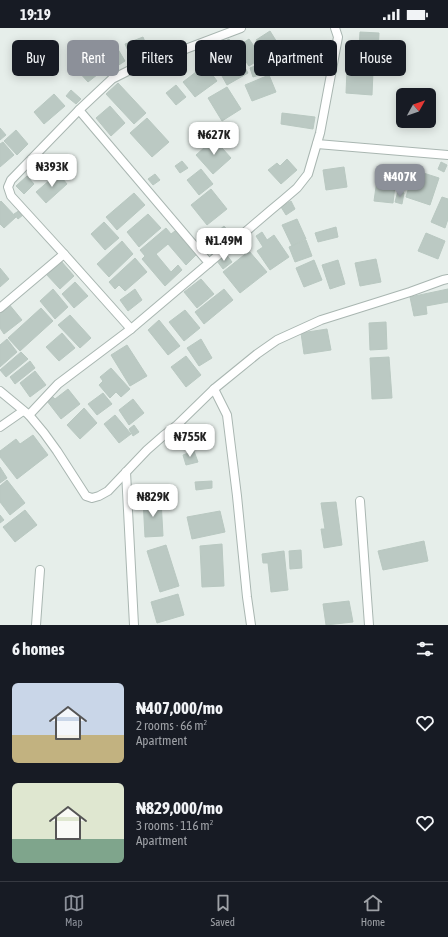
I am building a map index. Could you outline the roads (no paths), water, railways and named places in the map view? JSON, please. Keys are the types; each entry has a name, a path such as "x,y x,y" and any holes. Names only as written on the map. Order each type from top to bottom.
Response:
{"street":[{"path":"131,329 12,196 8,187 11,180 79,110 112,80 130,70 242,28"},
{"path":"0,427 26,413 58,384 131,329 297,188 308,174 320,133 338,37 336,28"},
{"path":"79,110 209,263"},
{"path":"317,144 448,155"},
{"path":"0,308 64,254"},
{"path":"0,391 26,413 44,433 86,496 92,498 99,496 108,490 147,450 176,426 214,390 257,354 277,340 321,320 448,279"},
{"path":"214,390 227,414 251,625"},
{"path":"126,472 134,625"},
{"path":"360,501 369,625"},
{"path":"36,625 40,570"}]}
